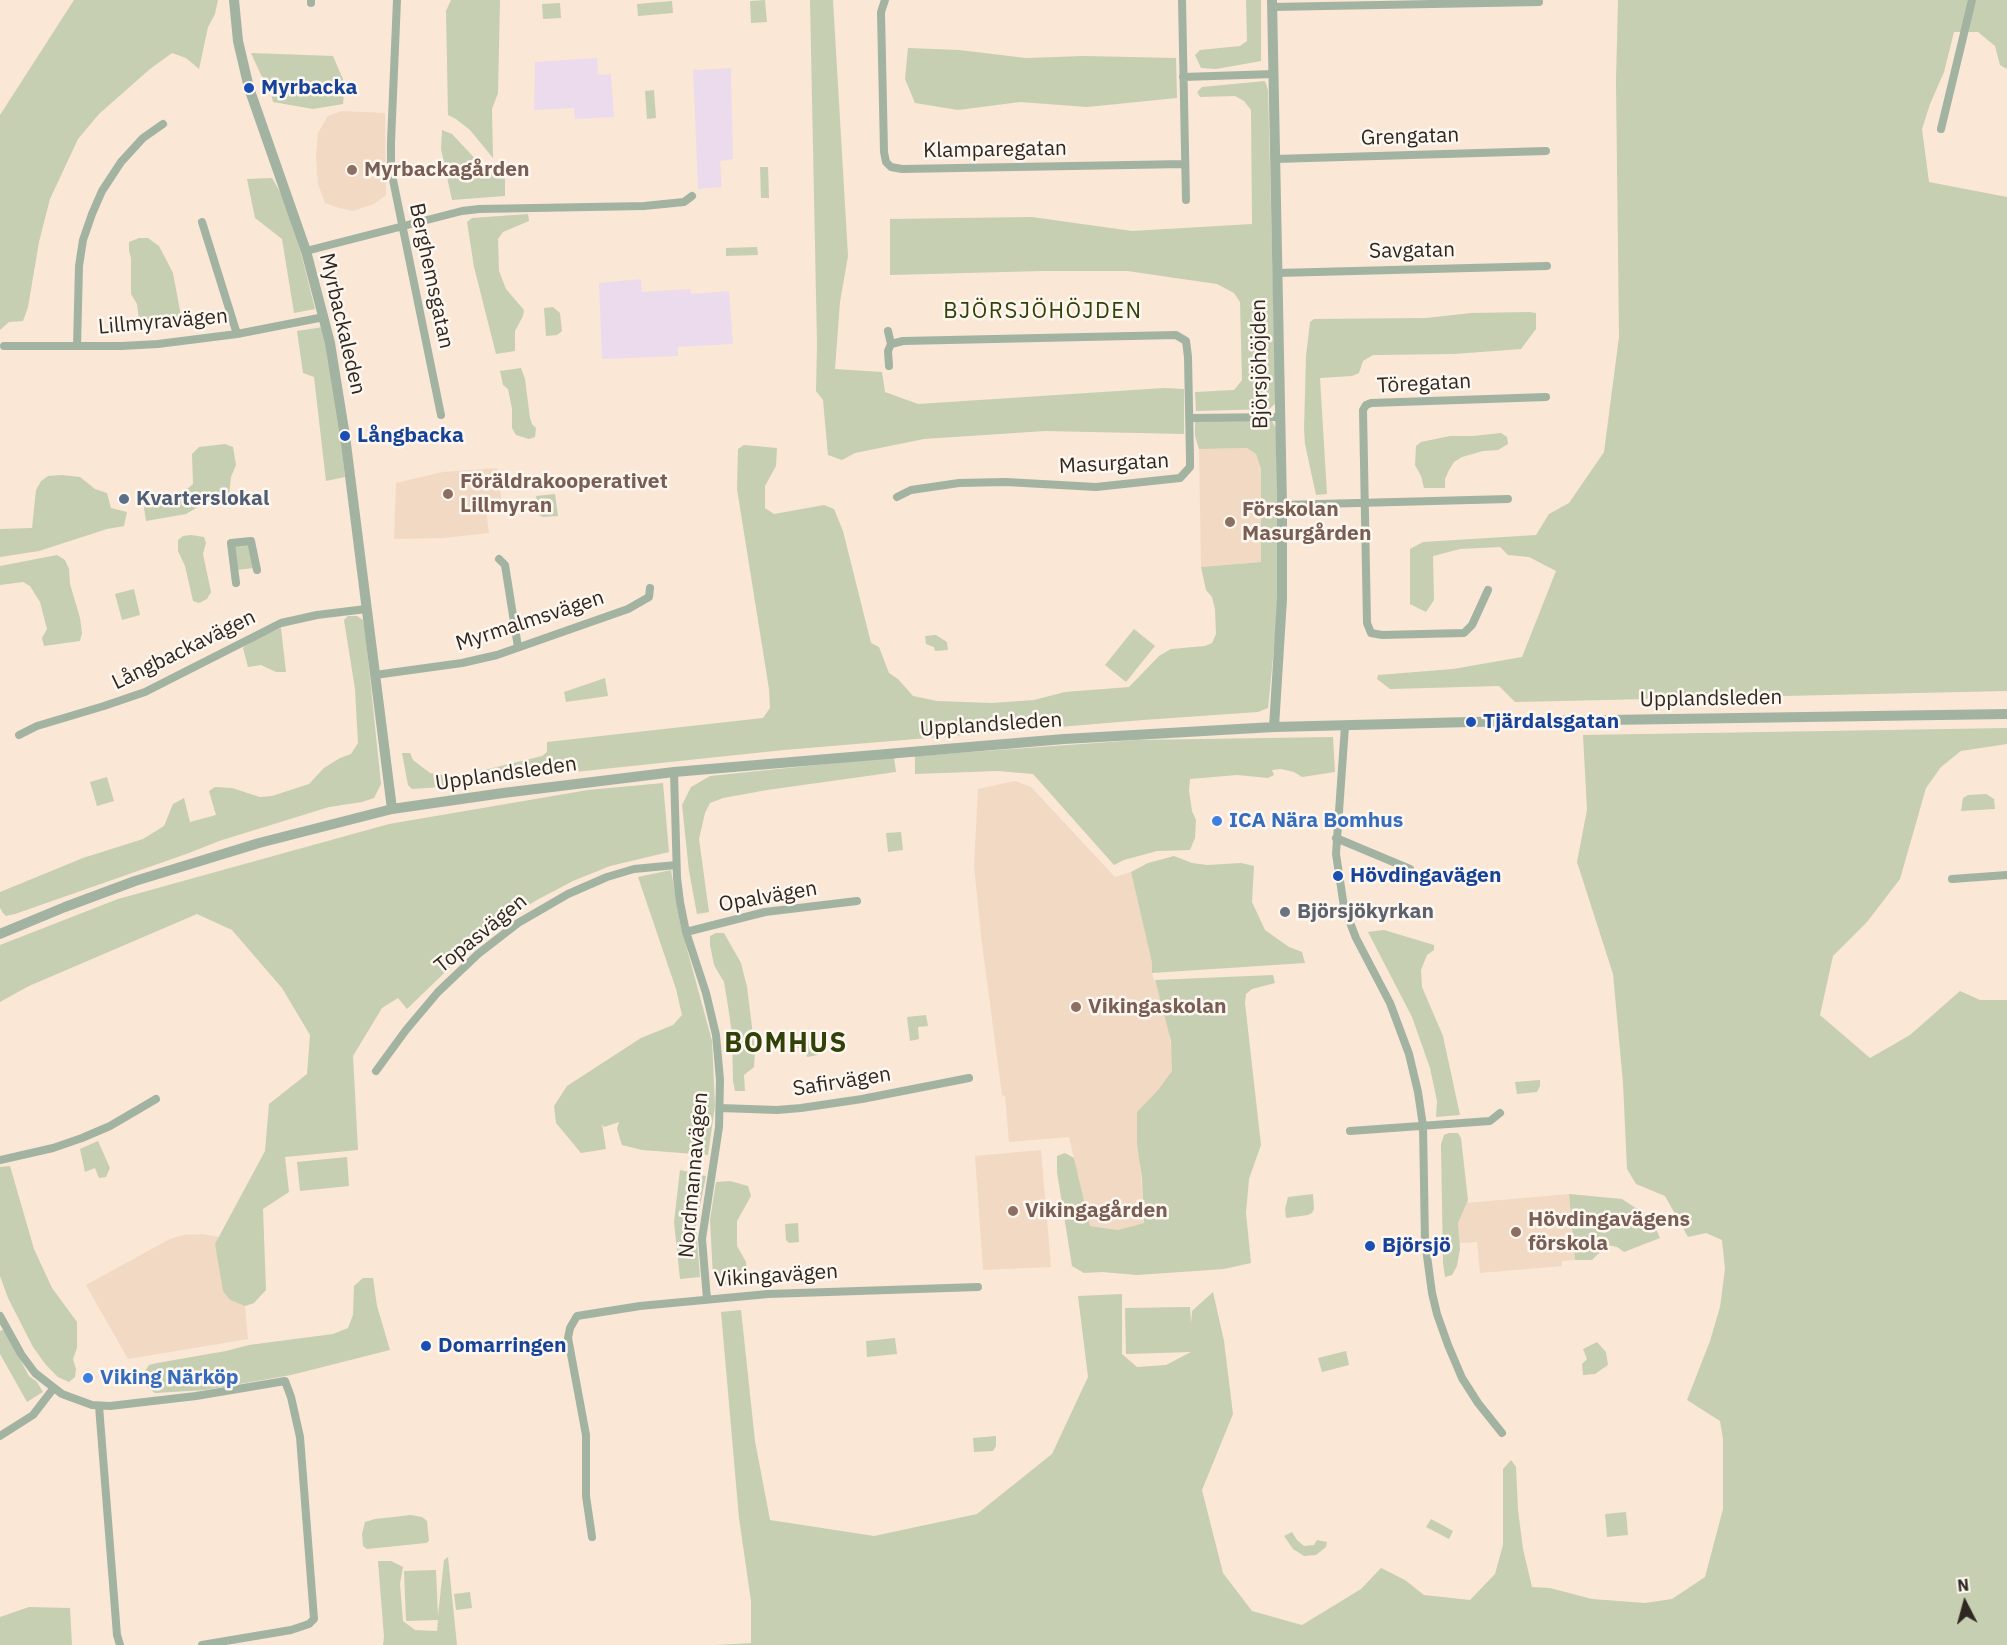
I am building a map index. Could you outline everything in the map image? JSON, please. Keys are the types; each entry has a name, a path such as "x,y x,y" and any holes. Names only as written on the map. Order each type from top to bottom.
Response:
{"street":[{"name":"Myrbackaleden","path":"234,0 238,41 249,88 306,251 324,317 338,385 392,809"},
{"name":"Berghemsgatan","path":"397,0 391,170 441,415"},
{"path":"885,0 881,12 884,152 888,165 885,176"},
{"path":"1182,0 1186,200"},
{"path":"1941,129 1972,0"},
{"path":"1272,4 1539,2"},
{"name":"Björsjöhöjden","path":"1272,4 1282,505 1281,642 1274,727"},
{"path":"1183,77 1274,74"},
{"path":"77,346 79,266 83,240 92,214 102,191 121,162 144,138 163,124"},
{"name":"Grengatan","path":"1275,159 1546,151"},
{"name":"Klamparegatan","path":"888,165 902,170 1185,164"},
{"path":"306,251 479,209 644,206 684,202 692,196"},
{"path":"202,222 237,334"},
{"name":"Savgatan","path":"1278,273 1547,266"},
{"name":"Lillmyravägen","path":"4,346 158,344 237,334 324,317"},
{"path":"888,331 891,344 888,351 889,366"},
{"path":"891,344 903,340 1176,335 1184,339 1187,346 1190,418 1280,417"},
{"name":"Töregatan","path":"1365,503 1362,414 1366,405 1546,397"},
{"name":"Masurgatan","path":"897,497 910,490 959,483 1006,482 1096,487 1174,480 1184,476 1190,467 1190,418"},
{"path":"1282,505 1508,499"},
{"path":"1365,503 1367,623 1371,633 1382,635 1464,633 1472,625 1488,590"},
{"path":"236,583 231,543 251,541 257,570"},
{"path":"499,559 505,565 518,647"},
{"name":"Myrmalmsvägen","path":"375,675 478,661 628,609 649,597 650,588"},
{"name":"Långbackavägen","path":"19,735 37,726 113,704 152,689 281,623 317,615 366,609"},
{"name":"Upplandsleden","path":"0,934 135,881 259,843 392,809 674,772 1064,739 1274,727 2007,714"},
{"path":"1345,726 1336,838 1338,876 1349,925 1390,1003 1409,1054 1418,1092 1423,1126 1425,1241 1432,1293 1448,1345 1462,1378 1502,1433"},
{"name":"Nordmannavägen","path":"674,772 679,895 686,932 706,993 716,1035 720,1080 720,1108 702,1239 707,1299"},
{"path":"1336,838 1410,869"},
{"name":"Topasvägen","path":"376,1071 438,992 472,959 518,923 568,894 607,876 634,869 676,865"},
{"path":"1952,879 2007,875"},
{"name":"Opalvägen","path":"686,932 765,912 857,901"},
{"name":"Safirvägen","path":"720,1108 768,1110 801,1108 862,1099 969,1078"},
{"path":"0,1160 53,1148 82,1138 111,1126 156,1099"},
{"path":"1350,1131 1490,1121 1500,1113"},
{"name":"Vikingavägen","path":"592,1537 586,1496 586,1435 568,1338 570,1328 577,1316 707,1299 848,1290 978,1287"},
{"path":"0,1316 25,1361 35,1373 54,1389 71,1398 99,1406 196,1396 285,1381 300,1437 314,1619 309,1624 291,1630 202,1645"},
{"path":"0,1436 33,1415 54,1389"},
{"path":"99,1406 117,1635 120,1645"}],"shaded area":[{"path":"597,58 598,75 611,74 614,117 575,119 574,108 534,110 535,62"},
{"path":"731,68 733,159 720,161 722,187 698,189 693,70"},
{"name":"Myrbackagården","path":"342,111 385,113 386,195 374,204 353,211 325,203 318,184 316,156 318,133 328,116"},
{"path":"641,279 642,292 690,289 691,294 729,291 733,344 678,347 678,356 602,359 599,283"},
{"name":"Förskolan Masurgården","path":"1247,448 1256,454 1261,469 1261,562 1201,567 1199,449"},
{"name":"Föräldrakooperativet Lillmyran","path":"497,468 502,504 497,509 486,510 489,533 443,538 394,539 396,483 443,472"},
{"name":"Vikingaskolan","path":"1015,781 1031,787 1115,877 1131,872 1152,963 1152,973 1168,1023 1172,1071 1137,1112 1144,1223 1118,1230 1090,1226 1069,1137 1009,1142 1005,1096 1002,1095 981,936 974,866 978,789"},
{"name":"Vikingagården","path":"1041,1150 1051,1267 983,1270 975,1156"},
{"name":"Hövdingavägens förskola","path":"1569,1194 1575,1260 1562,1261 1562,1266 1480,1273 1477,1242 1459,1243 1458,1223 1466,1203"},
{"path":"203,1234 219,1237 215,1244 230,1300 245,1306 248,1339 128,1359 86,1285 170,1239 184,1235"}],"green space":[{"path":"74,0 218,0 215,14 208,27 199,69 186,58 172,53 150,69 99,114 78,139 50,199 39,242 28,307 23,321 9,322 0,330 0,115"},
{"path":"451,0 500,0 498,93 492,109 493,158 470,130 448,115 446,11"},
{"path":"765,0 767,22 751,23 750,1"},
{"path":"810,0 833,0 848,256 840,302 835,369 882,372 885,392 918,404 1164,388 1184,389 1184,434 1045,431 924,439 855,453 842,460 828,455 823,400 816,391"},
{"path":"1246,0 1261,0 1261,61 1216,69 1201,68 1195,55 1200,50 1240,46 1247,41"},
{"path":"1618,0 2007,0 2007,69 2000,65 1995,46 1978,32 1954,32 1944,72 1922,129 1929,182 2007,197 2007,691 1515,702 1499,686 1390,689 1377,679 1378,675 1453,669 1522,657 1556,571 1529,557 1508,555 1500,547 1460,549 1433,556 1434,600 1426,612 1410,604 1410,549 1423,542 1536,535 1549,514 1569,503 1604,452 1619,337 1616,81"},
{"path":"672,1 673,13 638,16 637,4"},
{"path":"560,3 561,18 543,19 542,4"},
{"path":"908,48 959,50 1026,58 1084,56 1176,58 1177,98 1087,107 1020,102 958,110 915,103 905,79"},
{"path":"251,53 333,56 345,84 343,104 313,109 273,102 269,86"},
{"path":"1265,81 1268,90 1276,403 1269,409 1196,411 1195,392 1234,390 1242,380 1240,302 1234,293 1217,284 1127,271 890,275 890,219 1032,217 1132,231 1252,224 1251,110 1244,101 1235,96 1200,97 1197,92 1202,87"},
{"path":"654,90 656,118 647,119 645,91"},
{"path":"442,130 452,134 482,166 494,171 505,172 505,196 452,200 441,149"},
{"path":"760,167 768,167 769,198 761,198"},
{"path":"272,178 283,197 300,249 315,309 294,313 282,239 255,218 247,179"},
{"path":"528,214 529,221 503,232 498,239 499,271 506,289 524,310 515,331 515,351 496,354 474,267 467,222 472,218"},
{"path":"139,238 148,238 159,246 173,273 181,316 174,325 149,327 144,326 139,320 137,304 131,294 129,242"},
{"path":"757,247 758,255 726,256 726,248"},
{"path":"553,307 560,313 562,331 557,335 546,336 544,308"},
{"path":"1471,313 1536,313 1536,329 1521,349 1454,354 1373,355 1363,361 1359,373 1352,376 1320,378 1327,494 1316,495 1304,430 1306,356 1310,322 1314,319 1426,318"},
{"path":"323,327 339,423 345,477 326,481 314,377 303,373 297,331"},
{"path":"521,368 525,379 530,418 536,428 535,437 529,439 516,435 512,428 512,409 508,389 503,385 500,371"},
{"path":"1271,420 1276,428 1278,607 1268,708 1258,712 784,750 470,783 468,777 472,773 542,756 547,752 547,742 763,718 770,708 769,689 737,489 738,449 744,445 777,448 776,466 765,486 765,508 774,514 824,505 834,509 843,531 871,643 879,647 889,673 898,679 913,696 937,701 992,703 1034,700 1065,692 1129,687 1159,656 1171,649 1205,646 1212,643 1216,634 1215,609 1212,597 1206,590 1201,567 1261,562 1261,469 1256,454 1247,448 1199,449 1195,436 1195,421"},
{"path":"1501,433 1507,437 1508,444 1498,450 1483,451 1462,457 1454,462 1449,470 1445,479 1445,488 1424,488 1415,465 1416,446 1421,442 1450,436"},
{"path":"225,444 233,447 236,465 231,477 229,496 205,503 186,514 146,521 144,508 148,496 185,491 193,484 192,454 199,447"},
{"path":"48,476 80,477 95,489 107,493 111,508 127,512 124,526 107,529 39,551 0,557 0,529 32,528 36,490 41,481"},
{"path":"555,494 558,516 539,515 536,496"},
{"path":"183,536 204,537 206,543 203,554 211,592 207,599 199,603 193,601 185,566 178,551 178,540"},
{"path":"251,544 254,568 236,570 233,546"},
{"path":"57,555 65,560 69,569 70,584 82,633 80,641 44,646 42,638 47,629 40,602 30,586 23,582 0,585 0,566"},
{"path":"134,589 140,615 122,620 115,594"},
{"path":"348,616 357,616 363,620 365,630 381,784 374,798 329,807 219,841 15,914 6,916 3,913 0,908 0,892 83,858 143,839 164,826 173,804 184,798 190,822 216,815 209,791 215,787 232,788 260,797 272,796 309,784 324,768 351,754 358,743 355,689 344,620"},
{"path":"281,628 286,672 276,672 261,665 248,667 243,648 248,642"},
{"path":"1134,629 1155,646 1126,682 1105,665"},
{"path":"936,635 947,642 948,650 935,651 934,647 926,644 925,636"},
{"path":"605,678 608,696 566,702 564,692"},
{"path":"2007,728 2007,744 1961,751 1941,767 1926,788 1900,879 1867,922 1833,956 1820,1015 1870,1058 1910,1035 1960,991 1980,1000 2007,1000 2007,1645 716,1645 751,1643 751,1601 739,1518 721,1312 741,1310 755,1441 770,1520 874,1536 977,1514 1052,1454 1088,1377 1078,1296 1122,1294 1122,1354 1137,1367 1166,1365 1191,1352 1126,1354 1125,1308 1190,1307 1191,1324 1192,1311 1213,1292 1224,1341 1233,1414 1202,1490 1223,1573 1252,1611 1302,1625 1361,1589 1381,1568 1405,1580 1424,1595 1470,1600 1495,1574 1503,1545 1503,1469 1511,1460 1516,1467 1523,1549 1532,1587 1550,1588 1592,1599 1645,1603 1672,1599 1705,1577 1723,1509 1723,1439 1720,1421 1687,1400 1710,1341 1720,1307 1725,1269 1722,1240 1706,1233 1688,1237 1665,1196 1636,1184 1627,1169 1623,1083 1613,974 1577,862 1587,810 1583,735"},
{"path":"1333,737 1335,772 1302,777 1294,772 1281,769 1272,770 1274,775 1268,778 1237,775 1190,779 1189,791 1196,820 1195,838 1190,850 1157,851 1114,865 1033,774 998,771 915,774 915,756 1137,740"},
{"path":"402,753 410,753 413,760 430,773 454,777 455,786 412,789 408,785"},
{"path":"894,757 896,772 767,790 723,798 710,803 705,813 699,839 709,912 697,914 689,871 682,805 691,787 710,776"},
{"path":"107,777 114,801 97,806 90,782"},
{"path":"663,783 669,852 610,866 573,881 535,901 469,949 407,1009 398,998 382,1008 353,1056 358,1150 285,1157 289,1192 263,1209 266,1290 254,1303 245,1306 230,1300 223,1291 215,1244 265,1151 269,1104 307,1074 310,1035 282,988 232,930 197,914 29,986 0,1002 0,945 118,899 389,824 588,790"},
{"path":"1986,794 1994,799 1995,809 1961,811 1963,798 1968,795"},
{"path":"901,832 903,850 888,852 886,833"},
{"path":"1174,856 1192,863 1207,865 1241,863 1254,866 1252,902 1265,930 1289,947 1302,952 1305,963 1152,973 1152,963 1131,872 1148,863"},
{"path":"671,870 681,927 712,1041 715,1106 708,1155 642,1150 622,1145 617,1129 619,1122 604,1127 602,1124 606,1149 581,1153 556,1123 554,1106 567,1086 641,1038 673,1025 682,1015 676,989 638,877"},
{"path":"1384,930 1434,945 1434,950 1427,955 1421,970 1422,987 1443,1036 1460,1115 1436,1117 1437,1101 1430,1068 1412,1017 1368,932"},
{"path":"724,933 741,963 747,987 755,1051 754,1067 744,1075 745,1091 735,1091 733,1081 732,1034 724,982 714,965 710,945 710,936"},
{"path":"1273,975 1275,983 1252,989 1246,994 1245,1003 1261,1145 1249,1179 1246,1213 1251,1263 1224,1269 1137,1275 1084,1273 1072,1266 1057,1172 1057,1156 1065,1153 1074,1158 1090,1226 1118,1230 1144,1223 1142,1178 1137,1144 1137,1112 1172,1071 1171,1041 1155,980"},
{"path":"926,1015 928,1026 918,1027 919,1039 910,1041 907,1017"},
{"path":"816,1039 818,1055 807,1057 805,1047 794,1048 794,1042"},
{"path":"1540,1080 1537,1092 1517,1094 1515,1082"},
{"path":"1458,1133 1461,1138 1468,1200 1458,1223 1460,1249 1457,1266 1452,1275 1445,1277 1441,1144 1444,1135"},
{"path":"98,1141 110,1168 106,1177 99,1178 95,1168 85,1172 80,1149"},
{"path":"347,1157 349,1186 300,1191 297,1162"},
{"path":"10,1166 34,1249 52,1288 77,1322 77,1348 73,1359 76,1369 75,1377 69,1382 58,1377 33,1347 8,1298 0,1276 0,1167"},
{"path":"680,1170 706,1176 696,1226 700,1277 680,1279 674,1222"},
{"path":"730,1181 748,1186 751,1196 737,1221 737,1246 746,1262 747,1280 728,1285 719,1283 713,1277 710,1220 716,1182"},
{"path":"1313,1194 1312,1213 1286,1218 1285,1209 1288,1197"},
{"path":"1569,1194 1622,1199 1651,1218 1660,1238 1624,1252 1617,1247 1607,1245 1592,1260 1575,1260"},
{"path":"798,1223 799,1242 789,1243 786,1240 785,1224"},
{"path":"363,1278 373,1278 377,1306 390,1350 291,1375 205,1390 155,1393 146,1386 145,1371 149,1365 249,1345 333,1334 348,1328 353,1315 354,1286"},
{"path":"0,1331 5,1331 29,1376 37,1382 43,1392 27,1402 0,1354"},
{"path":"895,1338 897,1354 867,1357 866,1341"},
{"path":"1597,1342 1606,1352 1608,1365 1595,1374 1583,1375 1582,1364 1587,1359 1583,1349"},
{"path":"1346,1351 1349,1365 1322,1372 1318,1358"},
{"path":"996,1436 996,1446 993,1451 974,1452 973,1438"},
{"path":"1626,1512 1628,1535 1607,1537 1605,1514"},
{"path":"411,1515 422,1517 427,1521 429,1541 426,1543 367,1549 363,1546 362,1534 365,1522"},
{"path":"1431,1519 1453,1531 1449,1539 1426,1527"},
{"path":"1292,1532 1304,1546 1314,1545 1317,1540 1327,1542 1326,1547 1316,1555 1304,1556 1293,1549 1284,1536"},
{"path":"448,1557 457,1645 383,1645 378,1561 391,1561 403,1567 400,1584 403,1621 415,1630 437,1631 438,1620 406,1621 404,1571 436,1570 438,1616 444,1560"},
{"path":"470,1592 472,1608 456,1610 454,1594"},
{"path":"29,1607 70,1608 72,1645 0,1645 0,1617"}],"place":[{"name":"Myrbacka","path":"249,88"},
{"name":"Myrbackagården","path":"352,170"},
{"name":"Långbacka","path":"345,436"},
{"name":"Föräldrakooperativet Lillmyran","path":"448,494"},
{"name":"Kvarterslokal","path":"124,499"},
{"name":"Förskolan Masurgården","path":"1230,522"},
{"name":"Tjärdalsgatan","path":"1471,722"},
{"name":"ICA Nära Bomhus","path":"1217,821"},
{"name":"Hövdingavägen","path":"1338,876"},
{"name":"Björsjökyrkan","path":"1285,912"},
{"name":"Vikingaskolan","path":"1076,1007"},
{"name":"Vikingagården","path":"1013,1211"},
{"name":"Hövdingavägens förskola","path":"1516,1232"},
{"name":"Björsjö","path":"1370,1246"},
{"name":"Domarringen","path":"426,1346"},
{"name":"Viking Närköp","path":"88,1378"}],"district":[{"name":"BJÖRSJÖHÖJDEN","path":"1043,312"},
{"name":"BOMHUS","path":"786,1044"}]}
